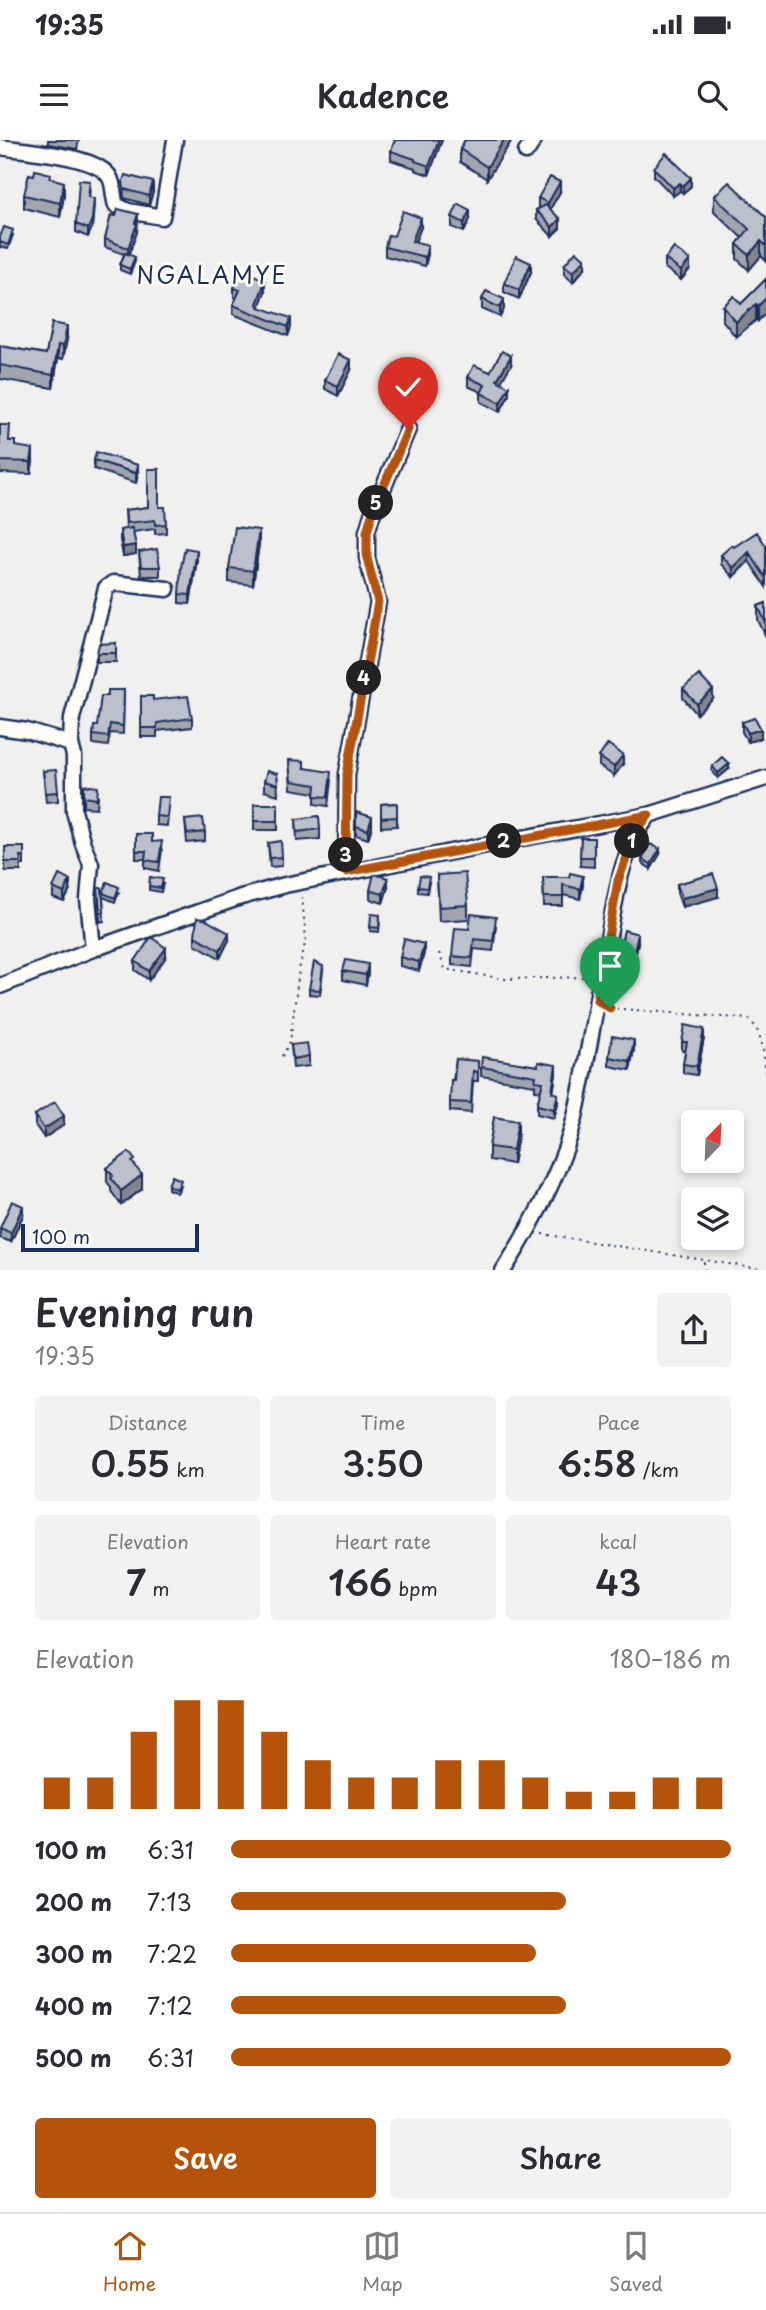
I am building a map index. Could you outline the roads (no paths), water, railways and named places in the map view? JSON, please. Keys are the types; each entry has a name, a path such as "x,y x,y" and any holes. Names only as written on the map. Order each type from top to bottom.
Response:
{"street":[{"path":"0,147 85,162 102,168 111,179 116,205 128,211 162,217 174,140"},
{"path":"346,872 347,774 378,602 368,566 367,532 408,429"},
{"path":"93,949 88,899 91,864 74,811 72,718 106,588 113,583 167,589"},
{"path":"0,727 71,744"},
{"path":"0,986 93,949 241,897 346,872 649,815 714,797 766,778"},
{"path":"503,1270 560,1166 574,1118 618,881 636,831 649,815"}],"district":[{"name":"NGALAMYE","path":"212,274"}]}
